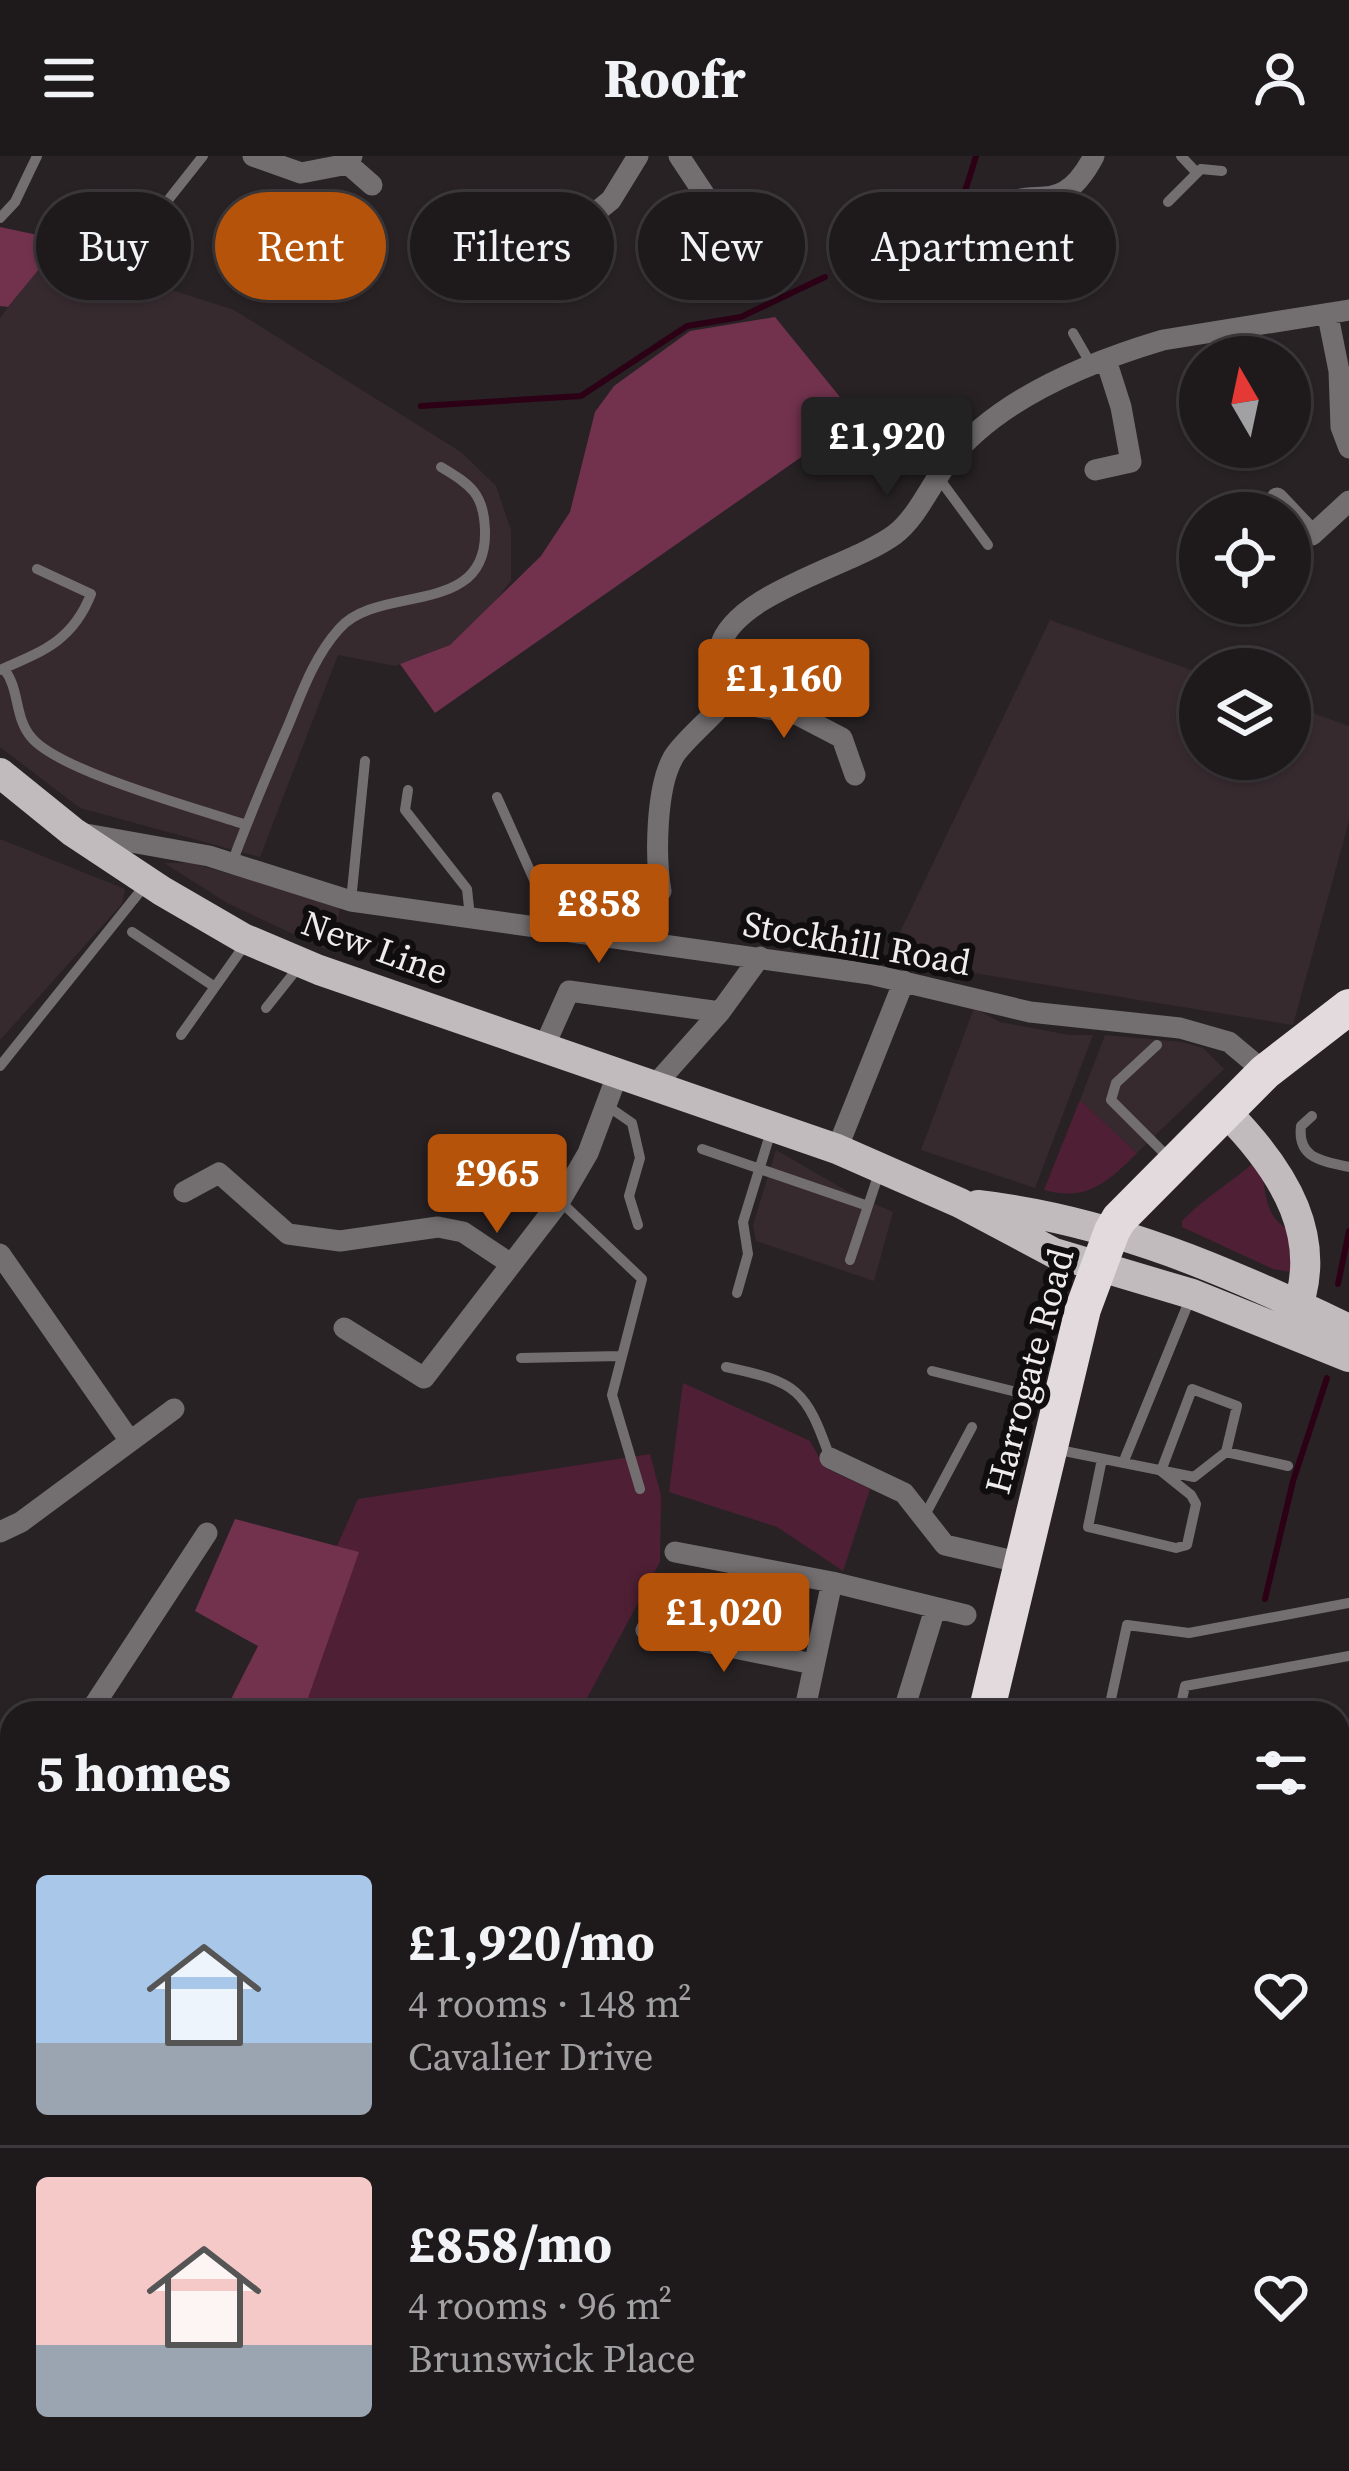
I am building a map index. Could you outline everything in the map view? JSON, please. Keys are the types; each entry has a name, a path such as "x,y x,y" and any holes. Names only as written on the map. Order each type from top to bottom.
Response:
{"highway":[{"name":"Harrogate Road","path":"989,1701 1060,1403 1097,1264 1112,1231 1265,1072 1349,1006"}],"main road":[{"name":"New Line","path":"1,775 73,832 248,941 837,1149 960,1203 1054,1253 1192,1294 1349,1329"},
{"path":"1226,1112 1267,1156 1299,1216 1307,1268 1293,1318"},
{"name":"New Line","path":"960,1203 1030,1211 1162,1246 1293,1318 1349,1357"}],"street":[{"path":"253,156 301,172 350,160 373,185"},
{"path":"614,195 638,156"},
{"path":"680,156 703,192"},
{"path":"1063,192 1094,156"},
{"path":"725,701 719,675 720,645 753,606 868,551 899,531 944,468 974,436 1017,404 1134,348 1207,330 1339,313 1341,428 1349,448"},
{"path":"1095,470 1131,462 1121,407 1099,363"},
{"path":"1311,534 1349,501"},
{"path":"725,701 796,714 842,738 855,775"},
{"path":"661,891 656,865 673,756 725,701"},
{"name":"Stockhill Road","path":"73,832 232,863 351,901 760,957 904,981 1030,1012 1180,1028 1239,1047 1265,1072"},
{"path":"655,1085 720,1012 760,957"},
{"path":"837,1149 904,981"},
{"path":"544,1048 568,991 720,1012"},
{"path":"344,1328 424,1378 560,1201 588,1153 618,1072"},
{"path":"184,1192 219,1173 288,1234 340,1241 438,1227 463,1232 511,1264"},
{"path":"0,1254 130,1441"},
{"path":"0,1532 174,1408"},
{"path":"830,1457 904,1493 945,1545 1022,1563"},
{"path":"97,1701 207,1533"},
{"path":"675,1552 832,1582 966,1616"},
{"path":"806,1701 832,1582"},
{"path":"908,1701 935,1609"},
{"path":"646,1630 813,1664"}],"lane":[{"path":"0,218 15,202 38,156"},
{"path":"174,192 203,156"},
{"path":"1168,202 1186,162 1222,171"},
{"path":"1073,333 1099,363"},
{"path":"910,404 988,545"},
{"path":"232,863 316,660 342,624 366,609 444,593 468,576 485,552 483,502 464,481 441,467"},
{"path":"37,569 91,594 78,625 64,637 2,669 13,682 26,731 49,754 79,768 246,825"},
{"path":"351,901 365,761"},
{"path":"408,790 405,810 467,890 470,917"},
{"path":"497,797 556,928"},
{"path":"0,1066 147,881"},
{"path":"133,932 215,988"},
{"path":"181,1035 248,941"},
{"path":"266,1008 302,963"},
{"path":"1156,1045 1116,1083 1111,1100 1174,1163"},
{"path":"606,1105 632,1123 640,1158 629,1196 638,1225"},
{"path":"1312,1115 1300,1132 1304,1150 1312,1158 1349,1167"},
{"path":"736,1293 748,1254 743,1222 773,1125"},
{"path":"702,1149 868,1206"},
{"path":"850,1260 881,1167"},
{"path":"560,1201 642,1279 612,1395 640,1489"},
{"path":"1123,1463 1192,1294"},
{"path":"521,1358 621,1356"},
{"path":"726,1367 776,1378 812,1405 830,1457"},
{"path":"932,1371 1060,1403"},
{"path":"1050,1448 1194,1478 1226,1453 1237,1406 1192,1389 1161,1471"},
{"path":"924,1517 972,1426"},
{"path":"1226,1453 1288,1466"},
{"path":"1102,1459 1088,1527 1176,1548 1187,1545 1196,1504 1161,1471"},
{"path":"1111,1701 1127,1624 1189,1634 1349,1603"},
{"path":"1182,1701 1185,1686 1349,1656"}],"shaded area":[{"path":"0,227 36,235 36,273 8,307 0,306"},
{"path":"36,272 36,300 191,300 191,296 234,310 461,452 496,486 511,530 511,581 486,613 450,645 395,666 338,655 260,857 80,808 0,747 0,318"},
{"path":"775,317 857,418 435,713 400,664 450,645 541,556 570,512 595,412 614,386 690,331"},
{"path":"1050,620 1179,666 1179,780 1311,780 1311,712 1349,726 1349,821 1293,1025 887,959"},
{"path":"0,839 125,889 122,904 0,1040"},
{"path":"164,863 192,863 340,906 334,953 229,904"},
{"path":"974,1008 1000,1022 1093,1035 1035,1188 921,1150"},
{"path":"1105,1035 1203,1048 1224,1069 1137,1153 1080,1100"},
{"path":"1080,1100 1137,1153 1096,1187 1073,1193 1044,1190"},
{"path":"776,1150 893,1212 874,1281 756,1241 753,1225"},
{"path":"1257,1160 1269,1207 1288,1229 1291,1272 1273,1269 1182,1227 1191,1212"},
{"path":"683,1383 810,1441 825,1468 870,1489 843,1571 777,1527 669,1492"},
{"path":"650,1454 661,1496 660,1562 585,1701 249,1701 307,1613 358,1499"},
{"path":"235,1519 359,1552 305,1701 230,1701 258,1646 195,1611"}],"waterway":[{"path":"965,192 976,156"},
{"path":"421,406 581,396 687,326 741,317 825,277"},
{"path":"1338,1284 1349,1231"},
{"path":"1265,1599 1293,1481 1327,1378"}]}
